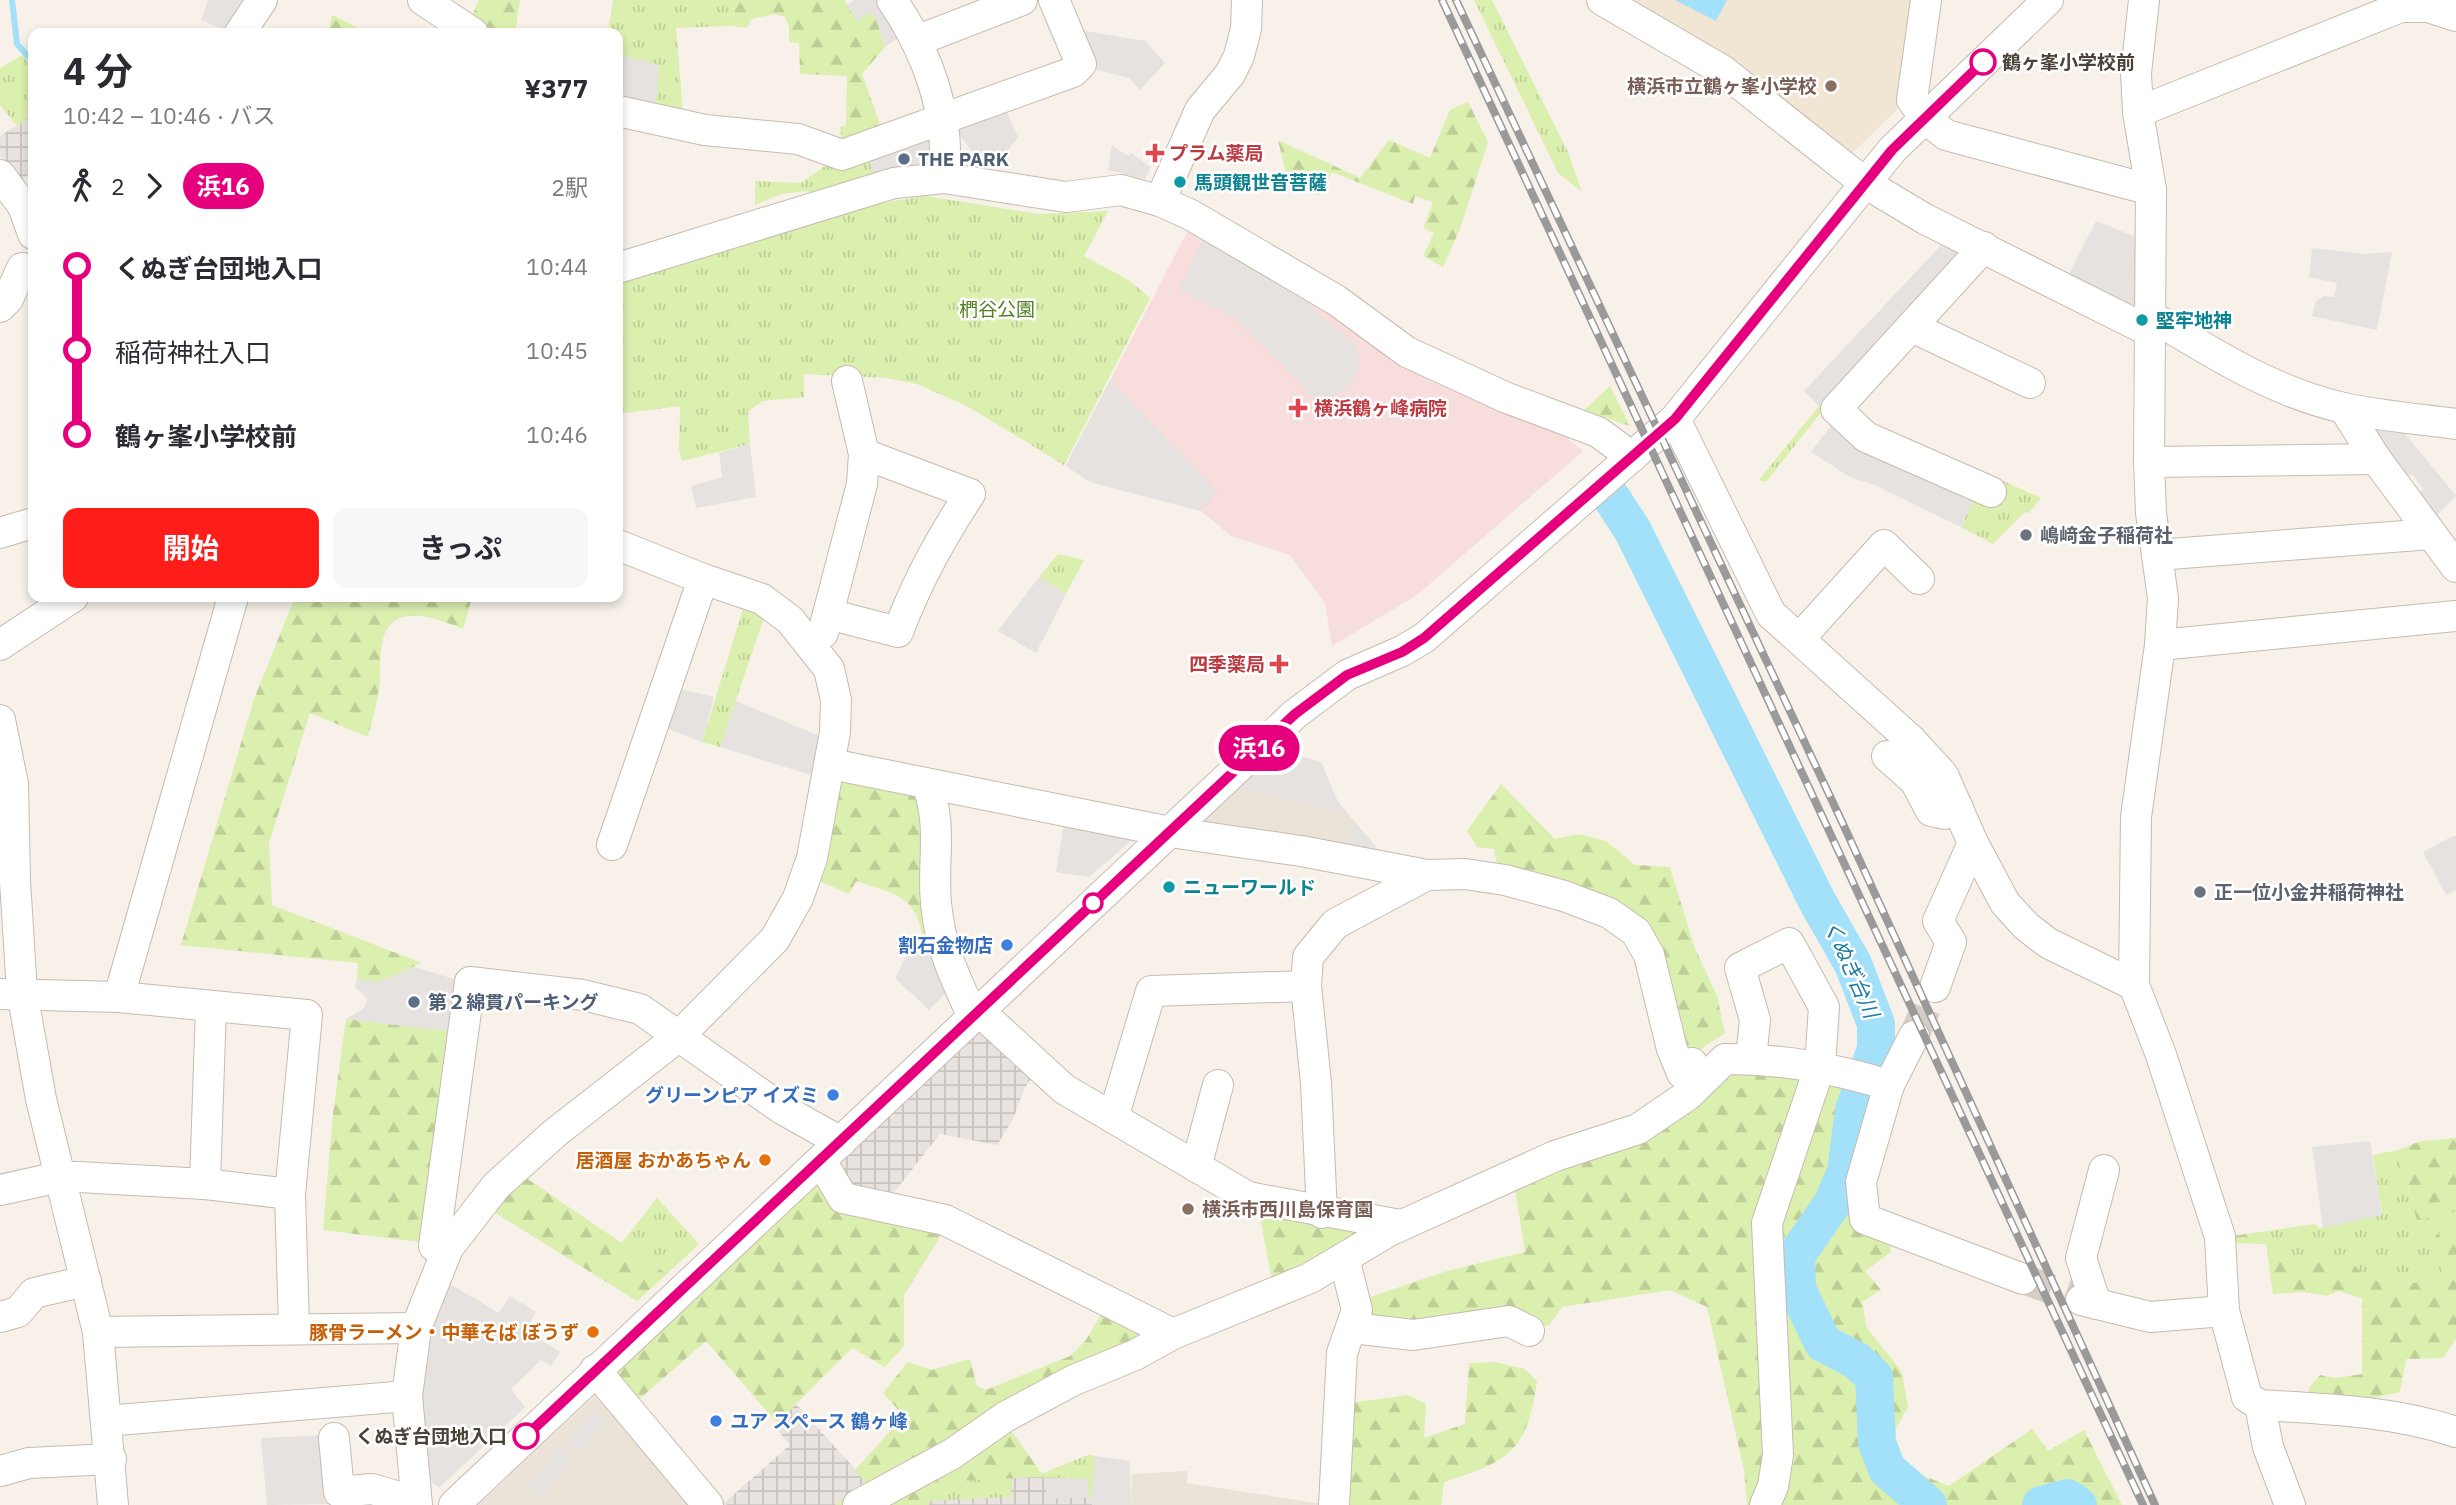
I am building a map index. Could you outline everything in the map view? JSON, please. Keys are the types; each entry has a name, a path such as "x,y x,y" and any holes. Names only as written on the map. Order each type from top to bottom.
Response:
{"street":[{"path":"243,28 262,0"},
{"path":"423,0 465,28"},
{"path":"891,0 916,41 942,120 947,148 944,178"},
{"path":"916,41 1022,0"},
{"path":"623,112 705,130 798,139 842,155 1073,72 1081,64 1054,0"},
{"path":"1160,201 1200,110 1230,74 1240,56 1246,29 1247,0"},
{"path":"1602,0 1722,70 1865,183 1924,219 2290,391 2344,408 2456,424"},
{"path":"1926,0 1912,100 1924,118 1946,135 2151,190"},
{"path":"454,1505 1315,697 1347,675 1402,652 1424,638 1675,419 1892,150 2048,0"},
{"path":"2144,0 2136,73 2138,112 2151,190 2149,462 2163,598 2160,645 2136,817 2134,985 2161,1055 2220,1237 2224,1311 2247,1397 2260,1405 2358,1411 2428,1423 2456,1432"},
{"path":"2138,112 2401,7 2445,9"},
{"path":"0,175 23,206 28,220"},
{"path":"623,266 894,183 944,178 1046,197 1121,190 1160,201 1191,215 1336,300 1408,352 1507,398 1598,432 1632,457"},
{"path":"1984,247 1836,409 1866,438 1991,492"},
{"path":"0,307 8,299 18,268"},
{"path":"1912,327 2030,383"},
{"path":"817,653 862,484 864,454 847,382"},
{"path":"2344,408 2376,459 2456,566"},
{"path":"1675,419 1771,614 1912,741 1943,775 1973,843 2005,903 2026,926 2048,943 2134,985"},
{"path":"828,614 898,632 922,573 970,494 864,454"},
{"path":"2149,462 2376,459"},
{"path":"0,533 28,525"},
{"path":"2157,555 2431,534"},
{"path":"1799,639 1884,545 1919,579"},
{"path":"334,1438 339,1492 372,1489 416,1504 407,1396 416,1328 448,1248 506,1177 627,1074 678,1037 775,939 798,898 812,858 831,764 836,701 829,669 790,621 762,599 702,579 623,547"},
{"path":"612,845 702,579"},
{"path":"0,645 65,602"},
{"path":"119,997 232,602"},
{"path":"2160,645 2456,616"},
{"path":"0,720 13,784 15,881 11,993 98,1332 113,1505"},
{"path":"1887,757 1915,781 1931,811 1944,814 1958,808"},
{"path":"831,764 1170,832 1301,851 1427,875 1465,874 1564,896 1609,913 1636,932 1649,955 1672,1049 1682,1073 1720,1058 1820,1066 1873,1080"},
{"path":"927,785 933,803 938,839 936,901 942,947 976,1014 1064,1089 1248,1197 1400,1226"},
{"path":"1935,987 1951,942 1938,920 1973,843"},
{"path":"1322,1213 1316,1083 1306,986 1308,957 1335,924 1427,875"},
{"path":"858,1505 951,1454 1005,1417 1074,1380 1135,1355 1173,1334 1310,1278 1400,1226 1555,1156 1638,1129 1688,1094 1755,1020 1740,968 1789,943 1824,1007 1820,1066 1767,1223 1778,1455 1773,1486 1765,1505"},
{"path":"448,1248 434,1246 470,982 612,1000 640,1009 782,1109 831,1152 843,1198 944,1220 1173,1334"},
{"path":"1112,1118 1151,991 1306,986"},
{"path":"11,993 119,997 307,1015 290,1194 294,1327"},
{"path":"205,1184 211,1006"},
{"path":"1914,1036 1873,1080 1861,1182 1865,1219 2022,1279"},
{"path":"1196,1167 1218,1085"},
{"path":"2104,1170 2081,1258 2088,1302 2150,1317 2224,1311"},
{"path":"0,1190 59,1177 205,1184 290,1194"},
{"path":"1334,1505 1342,1353 1353,1328 1357,1310 1344,1258"},
{"path":"0,1317 18,1312 34,1293 86,1281"},
{"path":"1353,1328 1413,1335 1509,1321 1528,1331"},
{"path":"98,1332 294,1327 416,1328"},
{"path":"595,1370 708,1505"},
{"path":"106,1421 407,1396"},
{"path":"2260,1405 2268,1447 2290,1505"},
{"path":"0,1471 29,1463 111,1460"}],"shaded area":[{"path":"208,0 253,0 234,28 219,28 201,20"},
{"path":"854,0 884,0 904,34 885,47 877,21 870,12 857,21 847,5"},
{"name":"横浜市立鶴ヶ峯小学校","path":"1615,0 1919,0 1905,102 1847,158"},
{"path":"1073,29 1145,41 1165,63 1140,90 1129,78 1090,68"},
{"path":"623,56 659,65 656,107 623,98"},
{"path":"1003,104 1018,137 994,168 972,151 953,127"},
{"path":"28,118 28,175 18,183 0,155 0,136"},
{"name":"THE PARK","path":"917,139 927,141 939,159 936,164 875,177 868,158"},
{"path":"1112,145 1128,156 1131,153 1151,167 1145,179 1108,170"},
{"path":"2096,221 2146,241 2145,313 2064,284"},
{"name":"横浜鶴ヶ峰病院","path":"1190,226 1330,307 1411,370 1565,436 1583,451 1417,595 1332,646 1325,603 1290,555 1231,536 1201,511 1090,482 1066,466"},
{"path":"1205,234 1316,299 1311,308 1357,346 1359,371 1326,409 1233,317 1179,290"},
{"path":"1945,241 1958,251 1961,263 1823,410 1804,391"},
{"path":"2312,248 2364,254 2392,252 2377,330 2312,316 2316,301 2324,296 2334,297 2337,283 2309,277"},
{"path":"1110,380 1218,492 1201,511 1090,482 1066,466"},
{"path":"2355,415 2396,423 2456,496 2429,523 2412,500 2424,489 2412,474 2399,483"},
{"path":"1835,420 1974,499 1961,527 1872,484 1850,477 1811,452"},
{"path":"750,444 756,497 696,508 691,486 722,477 719,453"},
{"path":"1039,577 1066,594 1036,653 998,631"},
{"path":"676,688 714,697 702,742 663,727"},
{"path":"736,701 829,740 824,779 720,747"},
{"path":"1274,748 1321,762 1338,802 1347,813 1233,788"},
{"path":"1321,762 1338,802 1388,861 1194,826 1233,788"},
{"path":"1065,817 1124,835 1132,840 1089,877 1056,872"},
{"path":"1352,819 1388,861 1346,853"},
{"path":"2456,836 2456,890 2446,895 2423,852"},
{"path":"917,935 933,936 951,987 929,1010 895,978"},
{"name":"第２綿貫パーキング","path":"414,967 461,981 457,1032 346,1019 365,1007 367,998 355,987 357,979 379,982"},
{"path":"982,1021 1036,1072 1025,1087 1013,1119 997,1145 940,1134 888,1200 851,1190 841,1169 842,1158"},
{"path":"2370,1141 2382,1215 2323,1228 2312,1147"},
{"path":"440,1278 499,1313 510,1296 536,1312 526,1331 560,1352 551,1366 541,1360 511,1389 525,1407 439,1488 420,1472 412,1402"},
{"path":"616,1376 727,1505 478,1505"},
{"path":"796,1404 866,1481 835,1505 727,1505 725,1502 790,1445 774,1426"},
{"path":"595,1410 608,1421 580,1452 567,1441"},
{"path":"326,1435 330,1504 267,1505 261,1438"},
{"path":"560,1449 573,1460 540,1498 527,1486"},
{"path":"1088,1455 1095,1456 1092,1505 922,1505 921,1483 1034,1477"},
{"path":"1095,1456 1130,1461 1131,1505 1092,1505"},
{"path":"1188,1471 1187,1483 1329,1505 1131,1505 1132,1474"},
{"path":"1047,1478 1088,1479 1089,1497 1046,1499"}],"green space":[{"path":"479,0 520,0 516,28 476,28 469,23"},
{"path":"613,0 734,0 733,26 676,28 683,113 656,107 623,61 623,28 609,28"},
{"path":"734,0 844,0 857,20 870,12 877,21 885,47 862,74 882,130 842,144 840,127 846,125 847,76 800,74 799,43 789,42 789,27 785,17 774,14 752,19 747,28 733,26"},
{"path":"1474,0 1492,0 1568,152 1582,192 1558,173"},
{"path":"332,15 359,28 329,28"},
{"path":"22,55 28,62 28,118 17,126 0,105 0,68"},
{"path":"1468,102 1488,142 1460,229 1443,267 1423,256 1434,233 1423,228 1433,202 1415,196 1413,204 1332,172 1320,196 1288,182 1278,140 1360,178 1389,140 1430,158 1450,110"},
{"path":"917,136 940,140 875,177 811,195 808,191 781,194 755,205 755,181 801,183 833,160"},
{"name":"椚谷公園","path":"925,196 1039,214 1108,211 1084,256 1130,281 1150,298 1064,465 967,406 917,384 886,378 804,374 804,397 763,401 748,411 750,444 682,461 679,449 680,406 623,413 623,282 875,204"},
{"path":"1610,386 1630,426 1584,410"},
{"path":"1819,406 1823,410 1766,482 1759,480"},
{"path":"2001,480 2041,498 2029,513 2025,512 1993,544 1961,527 1974,499 1983,504"},
{"path":"1058,554 1084,560 1066,594 1039,577"},
{"path":"746,599 767,609 720,747 702,742"},
{"path":"293,602 471,602 463,629 438,620 413,616 401,618 392,624 385,634 381,650 380,683 368,737 310,713 269,843 272,905 422,963 379,982 357,979 358,963 181,945 254,699"},
{"path":"837,773 915,788 929,806 933,936 922,934 914,911 890,892 856,881 849,894 813,878"},
{"path":"1501,784 1555,839 1579,834 1606,841 1635,865 1670,867 1694,946 1717,996 1725,1033 1686,1059 1655,955 1497,865 1494,849 1477,847 1467,831"},
{"path":"346,1019 457,1032 427,1243 323,1230 333,1113"},
{"path":"1728,1068 1870,1090 1851,1167 1889,1232 1891,1252 1865,1271 1881,1290 1862,1302 1867,1328 1902,1372 1908,1407 1892,1436 1909,1470 1949,1486 2032,1429 2048,1451 2084,1430 2122,1505 1747,1505 1744,1470 1707,1307 1670,1290 1562,1307 1549,1326 1366,1323 1367,1298 1447,1271 1525,1252 1515,1189 1624,1146"},
{"path":"2456,1138 2456,1211 2417,1221 2398,1150 2421,1141"},
{"path":"2398,1150 2417,1220 2456,1211 2456,1232 2446,1230 2431,1251 2442,1270 2441,1275 2418,1282 2394,1284 2371,1278 2361,1272 2353,1263 2354,1258 2297,1266 2279,1255 2275,1240 2267,1231 2316,1224 2318,1228 2382,1215 2373,1155"},
{"path":"519,1173 667,1274 637,1301 486,1207"},
{"path":"821,1179 945,1229 904,1295 904,1346 885,1367 852,1348 777,1423 706,1341 637,1401 616,1376 619,1362"},
{"path":"657,1198 699,1244 667,1274 620,1245"},
{"path":"1258,1207 1379,1227 1272,1281"},
{"path":"2446,1230 2456,1232 2456,1339 2443,1358 2406,1359 2400,1392 2369,1399 2306,1402 2309,1388 2320,1375 2336,1378 2362,1374 2362,1298 2338,1291 2327,1296 2303,1292 2273,1294 2266,1244 2228,1243 2226,1237 2267,1231 2275,1240 2279,1255 2297,1266 2354,1257 2353,1263 2371,1278 2406,1284 2441,1275 2442,1270 2430,1251 2436,1235"},
{"path":"1106,1306 1161,1335 1005,1422 1042,1474 1034,1477 921,1483 922,1505 835,1505 865,1482 855,1470 904,1416 883,1393 908,1362 932,1370 970,1359 977,1386 986,1390 1070,1356 1086,1340"},
{"path":"1495,1362 1525,1369 1537,1381 1527,1424 1511,1451 1485,1467 1444,1482 1441,1505 1344,1505 1349,1403 1409,1395 1426,1404 1424,1438 1465,1424 1469,1363"},
{"path":"1088,1455 1095,1456 1092,1498 1089,1497 1088,1479 1034,1477"},
{"path":"1012,1478 1011,1497 929,1501 929,1505 922,1505 921,1483"}],"water":[{"path":"1675,0 1727,0 1716,21"}],"waterway":[{"path":"12,0 17,44 28,56"},
{"name":"くぬぎ台川","path":"1611,497 1633,531 1817,901 1853,964 1876,1024 1876,1049 1854,1110 1846,1172 1832,1204 1796,1256 1797,1289 1823,1343 1857,1361 1874,1377 1877,1443 1887,1469 1928,1505"},
{"name":"くぬぎ台川","path":"2041,1505 2067,1498 2078,1505"}],"tunnel":[{"path":"1914,1036 1935,987"},
{"path":"2023,1279 2081,1300"}],"railway":[{"path":"1442,0 2143,1505"},
{"path":"1456,0 1843,824 2155,1505"}],"bus line":[{"name":"浜16","path":"526,1436 1295,714 1347,675 1402,652 1424,638 1675,419 1892,150 1983,62"}],"place":[{"name":"鶴ヶ峯小学校前","path":"1983,62"},
{"name":"横浜市立鶴ヶ峯小学校","path":"1831,86"},
{"name":"プラム薬局","path":"1155,153"},
{"name":"THE PARK","path":"904,159"},
{"name":"馬頭観世音菩薩","path":"1180,182"},
{"name":"堅牢地神","path":"2142,320"},
{"name":"横浜鶴ヶ峰病院","path":"1298,408"},
{"name":"嶋﨑金子稲荷社","path":"2026,535"},
{"name":"四季薬局","path":"1279,664"},
{"name":"ニューワールド","path":"1169,887"},
{"name":"正一位小金井稲荷神社","path":"2200,892"},
{"name":"割石金物店","path":"1007,945"},
{"name":"第２綿貫パーキング","path":"414,1002"},
{"name":"グリーンピア イズミ","path":"833,1095"},
{"name":"居酒屋 おかあちゃん","path":"765,1160"},
{"name":"横浜市西川島保育園","path":"1188,1209"},
{"name":"豚骨ラーメン・中華そば ぼうず","path":"593,1332"},
{"name":"ユア スペース 鶴ヶ峰","path":"716,1421"},
{"name":"くぬぎ台団地入口","path":"526,1436"}]}
